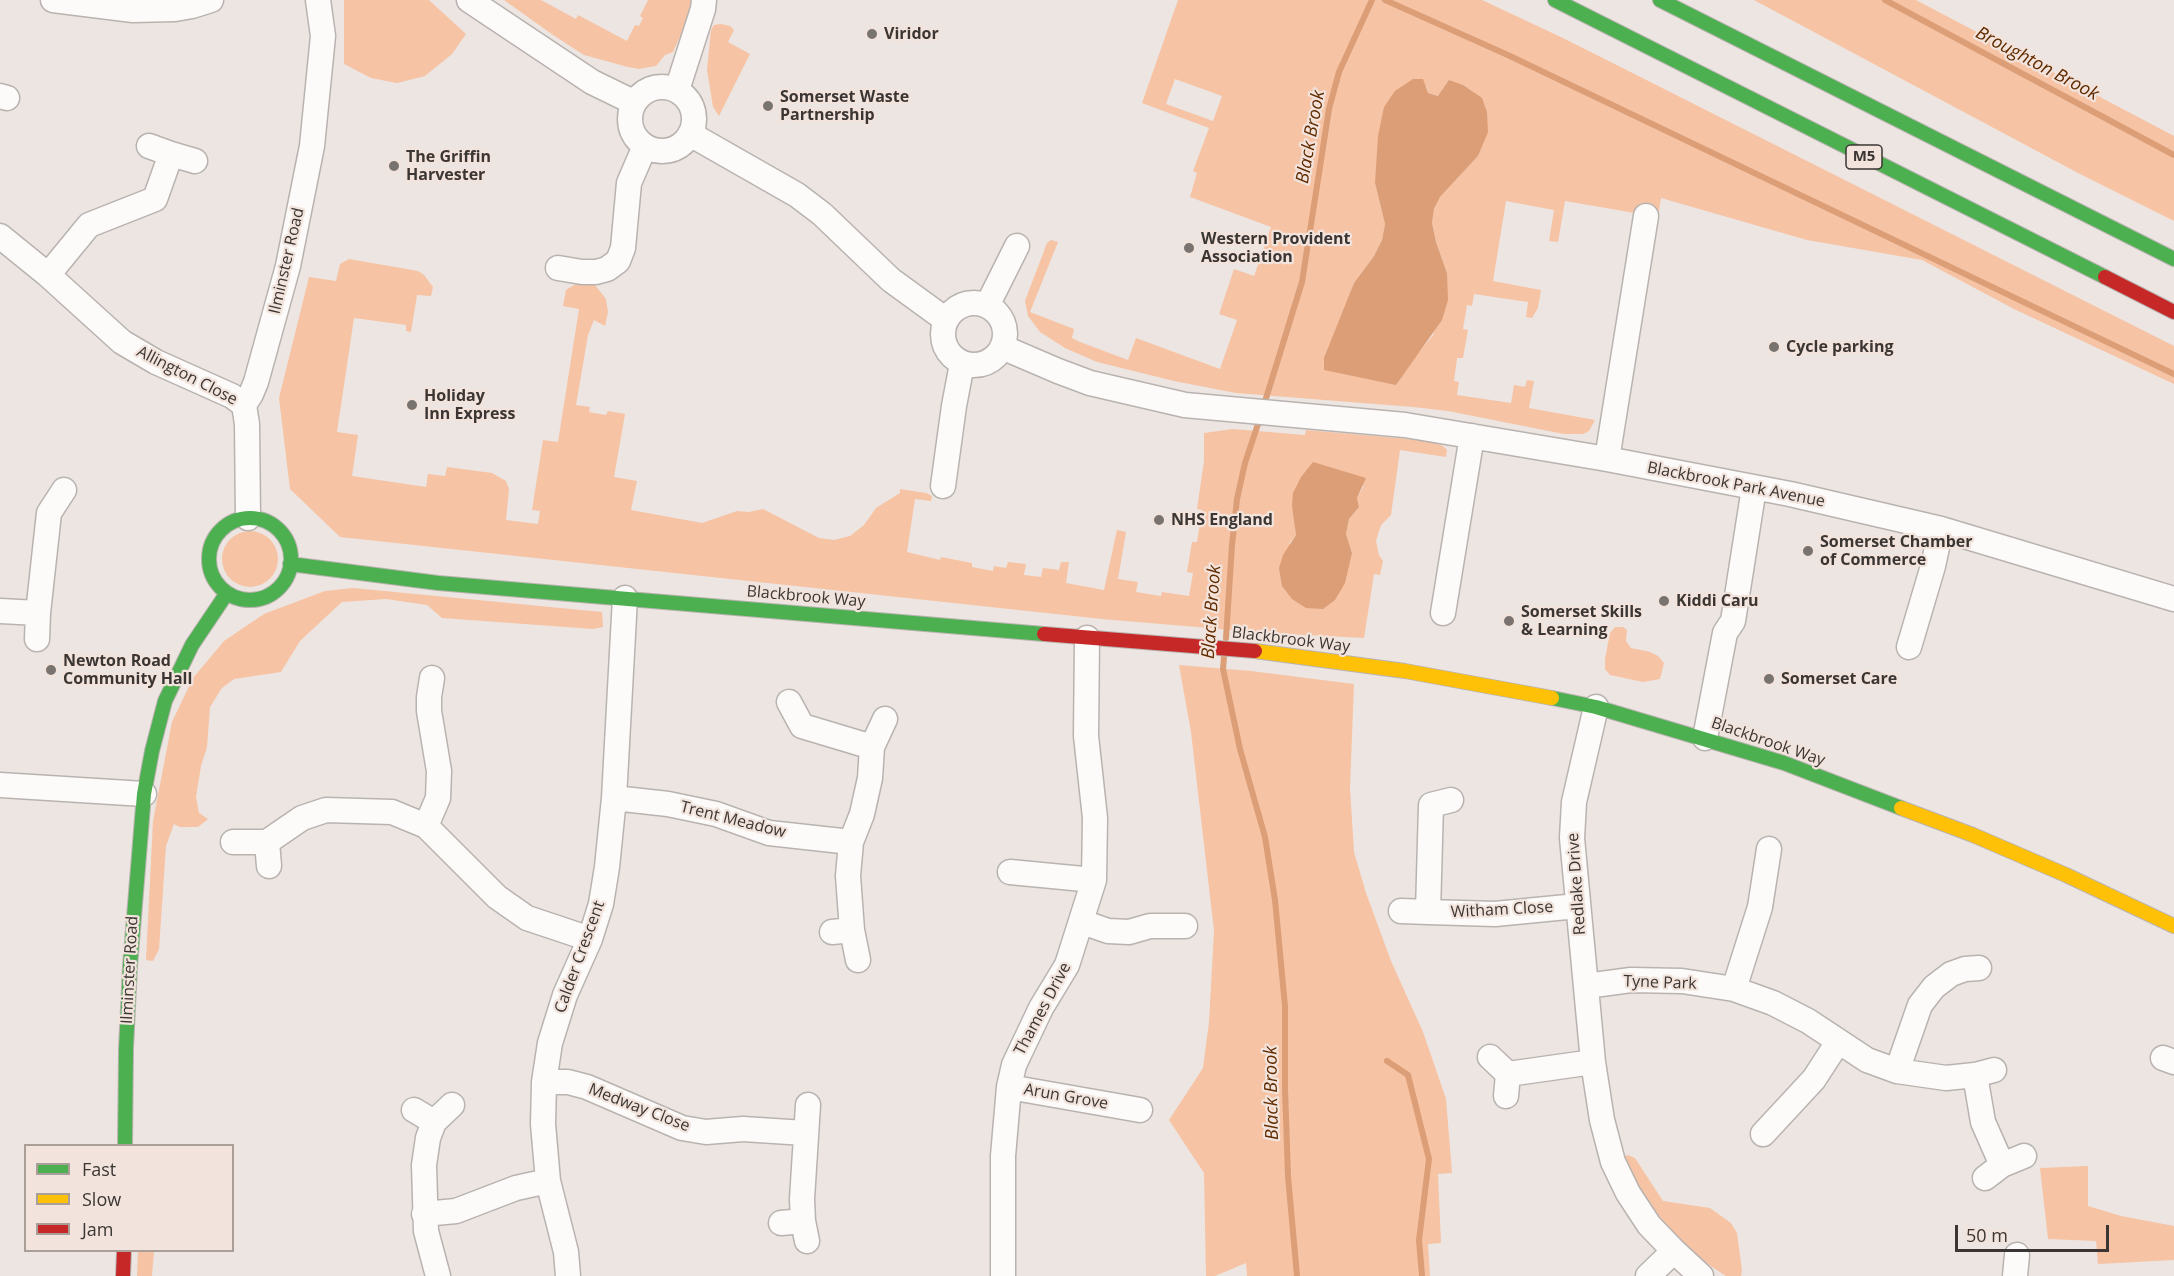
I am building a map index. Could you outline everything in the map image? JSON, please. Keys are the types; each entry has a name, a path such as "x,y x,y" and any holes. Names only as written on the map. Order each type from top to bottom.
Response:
{"main road":[{"name":"M5","path":"1555,0 2174,312"},
{"path":"1660,0 2174,259"},
{"path":"248,518 266,521 276,528 285,539 290,552 290,564 285,580 276,591 266,597 252,600 240,599 227,593 213,578 209,564 209,551 213,540 222,529 235,521 248,518"},
{"name":"Blackbrook Way","path":"290,564 438,583 1252,651 1497,687 1596,707 1784,763 1973,835 2066,875 2174,926"},
{"name":"Ilminster Road","path":"125,1144 130,966 144,794 159,718 171,685 192,645 227,593"},
{"path":"123,1276 124,1252"}],"street":[{"path":"52,0 133,9 175,9 211,0"},
{"name":"Ilminster Road","path":"244,405 256,382 288,266 312,146 322,36 318,0"},
{"path":"469,0 592,82 633,102"},
{"path":"677,90 704,0"},
{"path":"665,86 677,90 691,105 693,125 690,134 681,144 670,150 657,151 645,146 637,140 629,122 633,102 641,93 652,87 665,86"},
{"path":"690,134 796,195 822,214 891,280 946,320"},
{"path":"558,268 596,272 607,269 618,261 623,248 629,183 645,146"},
{"path":"48,275 88,225 155,199 160,150 195,161"},
{"path":"1607,459 1647,216"},
{"name":"Allington Close","path":"0,236 48,275 122,342 156,362 232,396 244,405"},
{"path":"987,306 1017,246"},
{"path":"968,304 987,306 1003,323 1005,335 1002,346 996,356 986,363 974,366 962,363 953,358 943,340 946,320 952,312 968,304"},
{"name":"Blackbrook Park Avenue","path":"1002,346 1090,383 1185,405 1405,425 1607,459 1790,494 1941,529 2174,599"},
{"path":"943,486 962,363"},
{"path":"244,405 248,424 248,518"},
{"path":"1443,614 1472,436"},
{"path":"1705,738 1725,633 1733,621 1755,488"},
{"path":"37,639 49,513 64,490"},
{"path":"1909,647 1933,566 1941,529"},
{"name":"Calder Crescent","path":"568,1276 566,1252 548,1180 543,1124 544,1082 550,1043 565,995 590,939 603,895 615,798 625,598"},
{"path":"0,611 38,613"},
{"name":"Thames Drive","path":"1004,1276 1003,1156 1009,1087 1014,1065 1041,1008 1067,965 1094,880 1095,819 1086,736 1087,638"},
{"path":"424,690 439,771 438,798 426,826"},
{"path":"789,702 798,733 872,747"},
{"name":"Redlake Drive","path":"1596,707 1574,802 1572,838 1593,1062 1602,1120 1613,1162 1628,1193 1649,1225 1701,1276"},
{"path":"858,960 842,931 851,842 862,814 870,778 872,747 885,719"},
{"path":"0,784 144,794"},
{"name":"Trent Meadow","path":"615,798 668,804 716,814 769,833 851,842"},
{"name":"Witham Close","path":"1428,912 1431,801"},
{"path":"234,842 267,842 302,818 326,810 392,812 426,826 497,897 527,918 590,939"},
{"path":"267,842 269,866"},
{"path":"1734,989 1760,907 1769,849"},
{"path":"1010,872 1034,885 1094,880"},
{"name":"Witham Close","path":"1401,911 1495,914 1577,906"},
{"path":"1082,922 1108,931 1129,932 1149,917 1185,926"},
{"path":"1897,1071 1920,1005 1934,987 1951,974 1965,969 1979,968"},
{"name":"Tyne Park","path":"1586,986 1641,981 1682,981 1734,989 1773,1003 1799,1016 1867,1060 1897,1071 1946,1078 1984,1072 1983,1122 1994,1172 2024,1156"},
{"path":"1763,1134 1814,1079 1838,1042"},
{"path":"1490,1057 1507,1085 1593,1062"},
{"name":"Medway Close","path":"544,1082 587,1087 682,1128 706,1132 743,1130 805,1133"},
{"name":"Arun Grove","path":"1009,1087 1127,1115"},
{"path":"438,1276 430,1251 424,1214 424,1165 428,1138 424,1116 452,1105"},
{"path":"797,1228 808,1105"},
{"path":"424,1214 456,1211 516,1188 548,1180"},
{"path":"1648,1276 1674,1251"}],"shaded area":[{"path":"344,0 429,0 466,34 452,54 425,76 397,83 371,78 344,64"},
{"path":"504,0 541,0 576,19 578,15 627,41 635,25 639,26 643,18 640,16 648,0 693,0 687,21 673,52 665,55 656,66 639,69 584,55"},
{"path":"1178,0 1482,0 1565,39 2174,346 2174,384 2014,309 1922,260 1807,240 1661,198 1658,217 1565,201 1558,242 1549,241 1554,210 1506,201 1493,281 1541,290 1538,308 1532,318 1526,317 1528,302 1474,294 1472,306 1467,305 1463,329 1468,330 1463,358 1457,358 1454,381 1459,382 1457,395 1511,403 1514,385 1525,387 1527,380 1534,381 1529,408 1595,420 1589,431 1583,434 1564,434 1448,411 1236,393 1097,362 1065,348 1040,332 1028,316 1025,301 1047,243 1051,240 1058,242 1030,312 1074,329 1072,338 1080,342 1128,360 1136,338 1220,369 1237,320 1219,314 1234,269 1254,276 1271,227 1190,197 1197,173 1193,171 1209,128 1142,103","holes":["1175,79 1222,96 1213,121 1166,104","1426,86 1428,93 1439,96 1444,88 1478,156 1440,197 1434,209 1432,223 1447,273 1433,335 1412,361 1345,309 1354,283 1374,256 1382,240 1385,224 1375,183"]},
{"path":"1754,0 1916,0 2174,136 2174,221 2078,173"},
{"path":"714,25 730,26 734,30 728,42 750,54 719,116 713,107 707,70 711,30"},
{"path":"1413,79 1423,79 1428,93 1438,96 1449,80 1463,85 1482,98 1487,112 1488,132 1478,156 1440,197 1434,209 1432,223 1447,273 1448,300 1442,320 1396,385 1324,370 1324,358 1354,283 1374,256 1382,240 1385,224 1375,183 1378,136 1384,107 1395,91"},
{"path":"349,259 418,271 433,287 431,296 417,295 411,332 406,331 406,325 354,318 337,432 358,435 352,476 426,487 428,474 445,476 447,467 492,473 506,481 509,489 506,520 538,524 540,511 532,510 543,440 558,442 579,309 563,306 566,290 579,282 589,281 606,299 608,312 605,326 594,320 588,335 576,405 590,407 589,412 606,415 608,411 625,414 614,477 637,481 631,510 702,523 737,511 749,512 763,509 819,538 834,540 850,536 864,525 876,508 900,493 900,489 926,493 932,496 931,501 915,499 907,552 940,560 941,557 972,563 972,567 993,571 994,566 1006,568 1008,562 1026,564 1024,575 1041,577 1043,568 1059,570 1061,562 1069,562 1066,583 1104,590 1117,530 1126,532 1118,579 1138,582 1136,592 1161,596 1162,592 1189,596 1193,573 1187,572 1192,542 1197,542 1202,510 1197,509 1204,461 1204,433 1233,429 1305,435 1306,430 1431,441 1447,450 1446,457 1400,450 1391,515 1381,525 1376,541 1383,561 1380,575 1374,574 1364,638 1267,633 1102,619 340,537 290,489 279,398 309,277 336,281 340,264","holes":["1364,485 1357,498 1359,507 1349,519 1346,534 1352,553 1289,544 1296,535 1295,525"]},
{"path":"1313,462 1366,478 1357,498 1359,507 1349,519 1346,534 1352,553 1345,583 1335,600 1323,609 1306,608 1292,599 1282,586 1279,568 1283,555 1296,535 1292,506 1293,493 1301,477"},
{"path":"250,531 261,533 270,539 276,548 278,559 276,570 270,579 261,585 250,587 239,585 230,579 224,570 222,559 224,548 230,539 239,533"},
{"path":"353,588 602,612 603,627 593,629 442,618 427,605 386,599 342,602 300,641 281,672 234,679 222,688 210,707 207,747 196,797 199,813 208,819 198,827 180,827 174,824 166,846 159,949 153,961 146,960 153,821 172,722 193,678 224,641 264,614 325,591"},
{"path":"1615,627 1623,627 1627,630 1626,641 1631,648 1658,656 1664,663 1660,679 1643,682 1610,675 1605,669 1605,659 1610,633"},
{"path":"1179,665 1251,671 1354,684 1350,788 1354,852 1366,893 1391,961 1423,1032 1446,1099 1452,1173 1438,1174 1441,1243 1428,1244 1430,1276 1247,1276 1246,1263 1215,1276 1206,1276 1204,1173 1169,1120 1203,1068 1209,1022 1214,931 1191,732"},
{"path":"1628,1155 1635,1158 1663,1201 1710,1208 1731,1223 1737,1233 1741,1276 1726,1276 1700,1259 1673,1232 1648,1203 1623,1157"},
{"path":"2088,1166 2088,1206 2121,1216 2174,1226 2174,1260 2098,1264 2096,1241 2048,1239 2040,1168"},
{"path":"138,1252 154,1252 152,1276 137,1276"}],"waterway":[{"name":"Black Brook","path":"1263,408 1302,282 1329,109 1339,72 1372,0"},
{"path":"1385,0 1510,56 2174,374"},
{"name":"Broughton Brook","path":"1885,0 2174,155"},
{"name":"Black Brook","path":"1226,638 1237,499 1245,463 1260,418"},
{"name":"Black Brook","path":"1224,657 1223,669 1240,749 1265,837 1275,900 1285,1006 1288,1176 1297,1276"},
{"path":"1387,1061 1408,1075 1429,1159 1419,1240 1422,1276"}],"traffic: fast":[{"path":"1555,0 2105,277"},
{"path":"1660,0 2174,259"},
{"path":"250,518 266,522 279,530 287,543 291,559 287,575 279,588 266,596 250,600 234,596 221,588 213,575 209,559 213,543 221,530 234,522 250,518"},
{"path":"290,564 438,583 1044,634"},
{"path":"125,1144 130,966 144,794 165,701 192,645 227,593"},
{"path":"1552,698 1596,707 1784,763 1901,808"}],"traffic: slow":[{"path":"1255,651 1405,671 1552,698"},
{"path":"1901,808 1973,835 2066,875 2174,926"}],"traffic: jam":[{"path":"2105,277 2174,312"},
{"path":"1044,634 1255,651"},
{"path":"123,1276 124,1252"}],"place":[{"name":"Viridor","path":"872,34"},
{"name":"Somerset Waste Partnership","path":"768,106"},
{"name":"The Griffin Harvester","path":"394,166"},
{"name":"Western Provident Association","path":"1189,248"},
{"name":"Cycle parking","path":"1774,347"},
{"name":"Holiday Inn Express","path":"412,405"},
{"name":"NHS England","path":"1159,520"},
{"name":"Somerset Chamber of Commerce","path":"1808,551"},
{"name":"Kiddi Caru","path":"1664,601"},
{"name":"Somerset Skills & Learning","path":"1509,621"},
{"name":"Newton Road Community Hall","path":"51,670"},
{"name":"Somerset Care","path":"1769,679"}]}
